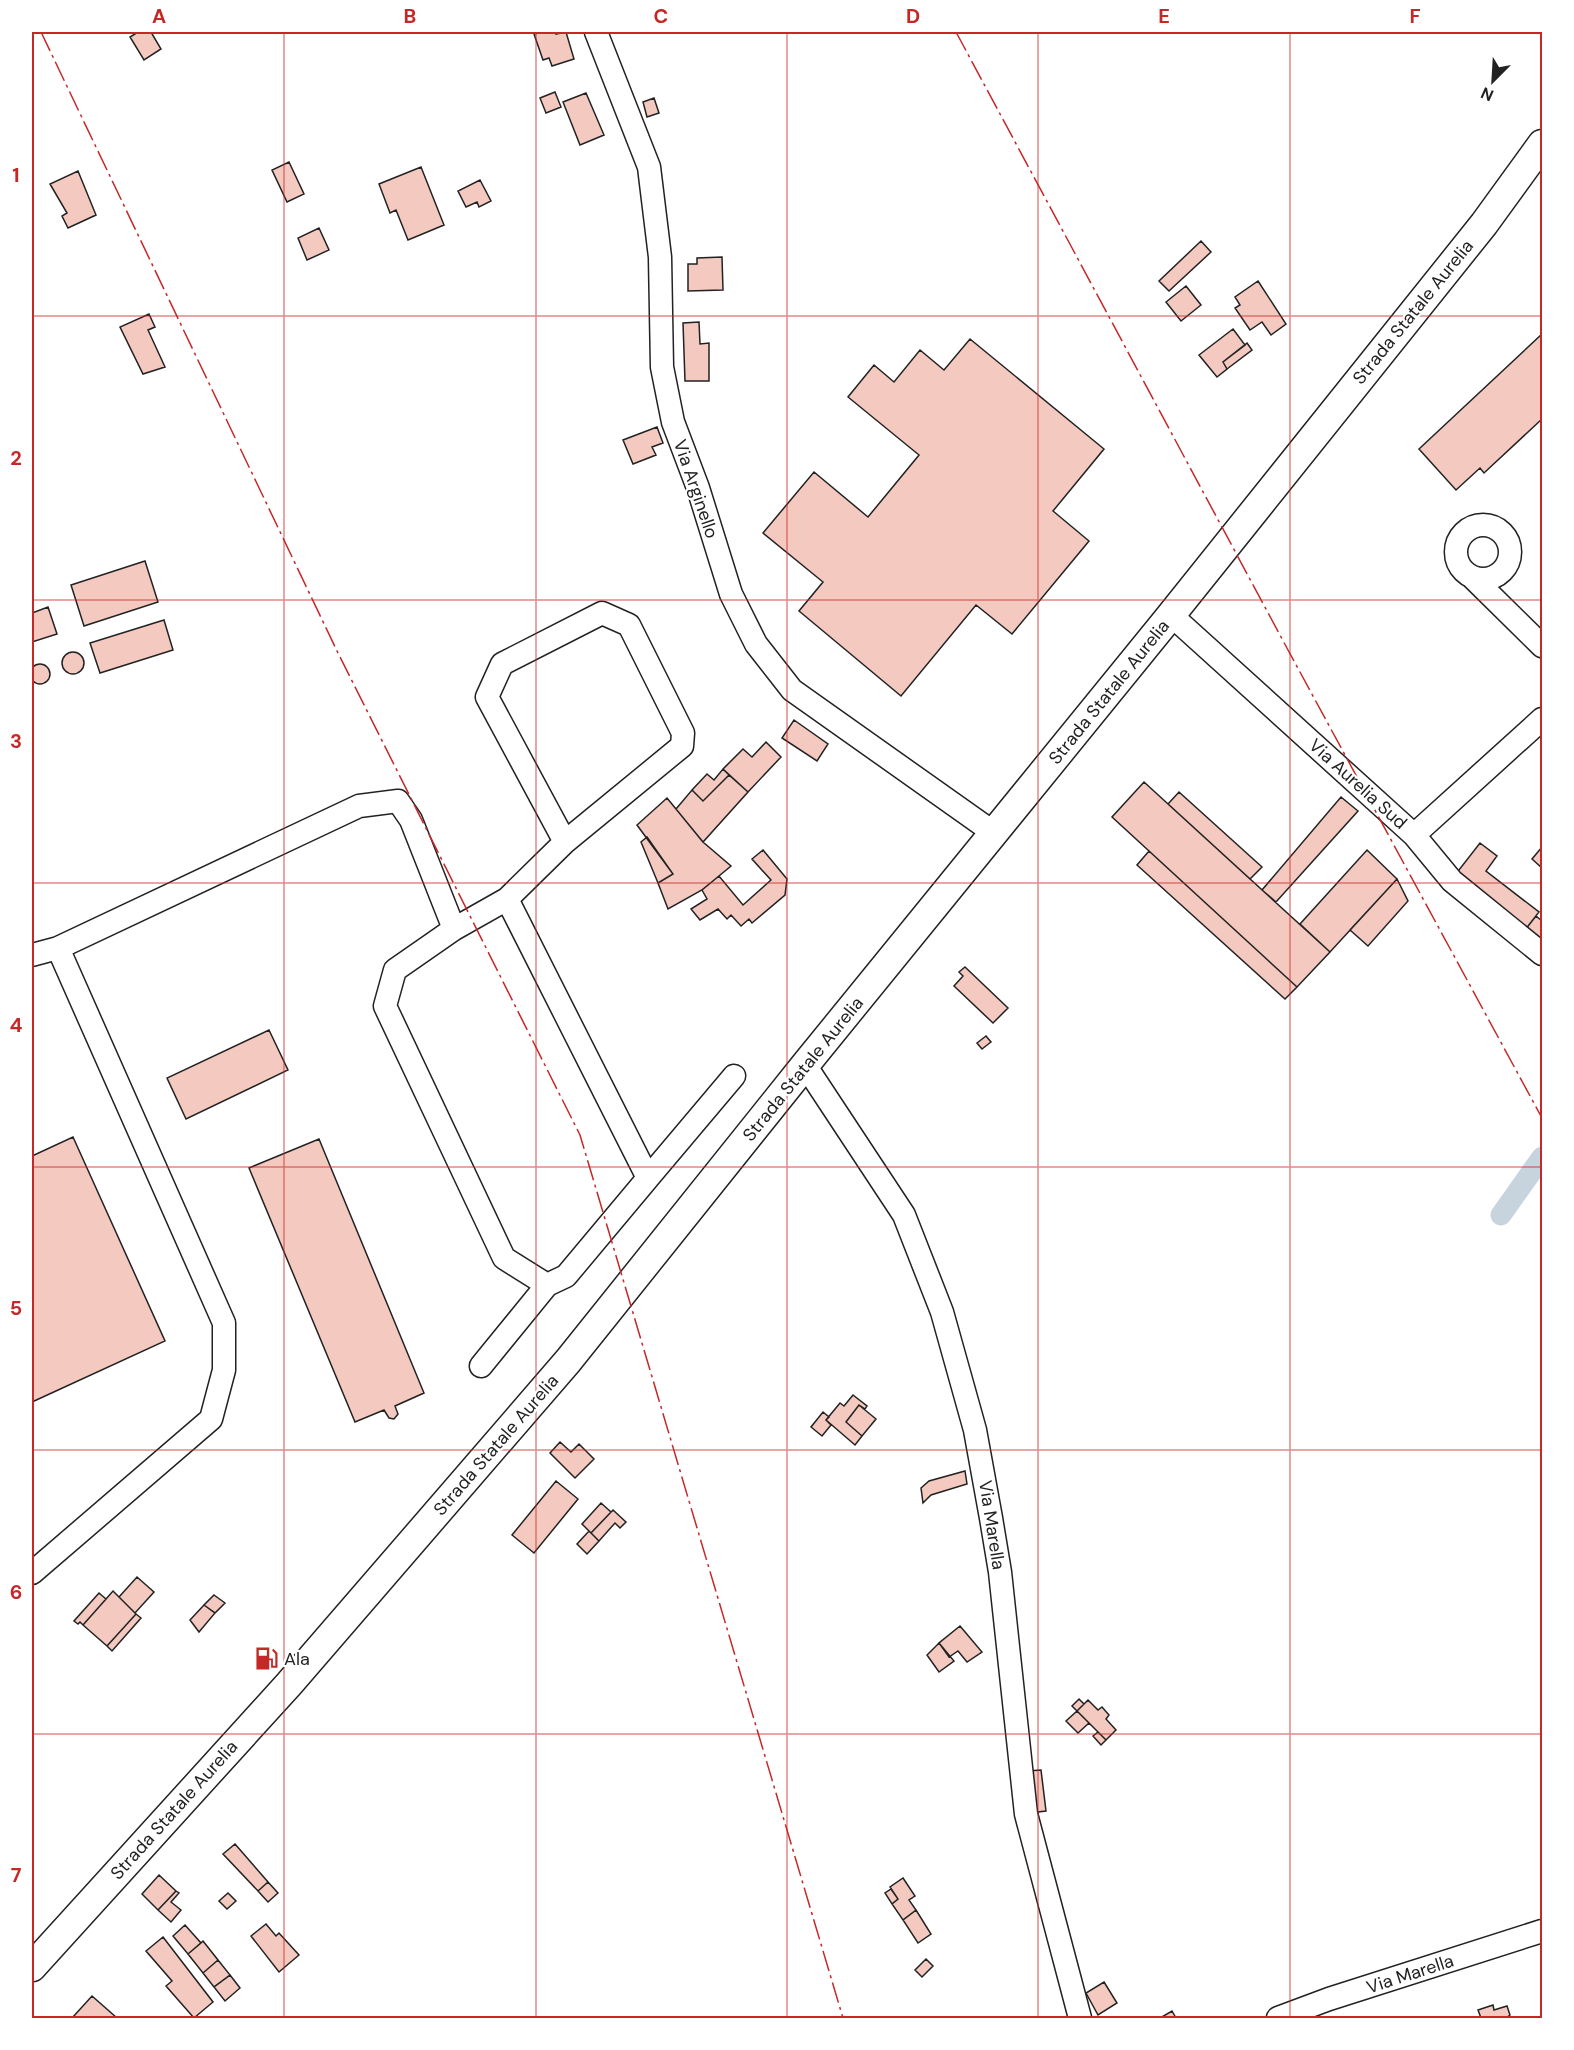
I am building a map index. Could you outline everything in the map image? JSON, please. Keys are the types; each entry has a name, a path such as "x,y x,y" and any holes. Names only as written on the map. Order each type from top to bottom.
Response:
{"main road":[{"name":"Strada Statale Aurelia","path":"32,1967 289,1684 568,1361 1484,224 1542,144"}],"street":[{"name":"Via Arginello","path":"596,32 649,167 660,257 662,367 673,422 698,488 731,594 756,644 792,690 994,833"},
{"path":"1472,576 1542,646"},
{"path":"548,1285 504,1258 385,1006 395,970 454,929 507,899 565,842 682,746 683,734 629,626 602,613 502,664 487,697 565,842"},
{"name":"Via Aurelia Sud","path":"1171,615 1414,835 1452,881 1542,954"},
{"path":"1414,835 1542,719"},
{"path":"32,955 58,948 359,806 398,801 411,820 454,929"},
{"path":"507,899 648,1178"},
{"path":"32,1573 211,1419 224,1370 224,1323 58,948"},
{"name":"Via Marella","path":"805,1065 904,1215 942,1312 975,1430 991,1518 1000,1572 1026,1814 1080,2019"},
{"path":"481,1366 548,1285 566,1276 734,1076"},
{"name":"Via Marella","path":"1278,2019 1329,1999 1542,1931"}],"building":[{"path":"138,32 151,32 161,49 144,60 130,37"},
{"path":"556,32 556,34 566,32 574,59 552,66 549,58 543,60 534,34"},
{"path":"555,92 561,107 546,113 540,98"},
{"path":"586,93 604,135 580,145 563,102"},
{"path":"654,98 659,113 647,117 643,102"},
{"path":"289,162 304,194 287,202 272,170"},
{"path":"421,167 444,225 408,240 396,210 390,213 379,184"},
{"path":"78,171 96,215 68,228 62,216 67,213 50,184"},
{"path":"480,180 491,201 479,207 477,202 466,207 458,191"},
{"path":"319,228 329,250 307,260 298,238"},
{"path":"1201,241 1211,252 1169,291 1159,281"},
{"path":"722,257 723,290 688,291 688,264 697,264 697,258"},
{"path":"1258,281 1286,324 1271,335 1262,322 1250,330 1235,308 1240,305 1235,297"},
{"path":"1186,286 1201,305 1181,321 1166,302"},
{"path":"149,314 155,327 148,330 165,367 143,374 120,327"},
{"path":"699,322 700,344 709,343 709,381 685,381 683,323"},
{"path":"1233,329 1245,345 1223,362 1227,369 1217,377 1199,355"},
{"path":"1542,334 1542,419 1484,473 1480,468 1456,490 1419,449"},
{"path":"970,339 1104,449 1053,511 1089,541 1012,634 976,605 901,696 799,611 823,582 763,533 814,472 868,517 919,455 848,397 874,365 894,382 920,350 944,370"},
{"path":"1247,343 1252,350 1227,369 1223,362"},
{"path":"657,427 663,443 652,447 656,455 633,464 623,440"},
{"path":"145,561 158,602 84,626 71,585"},
{"path":"48,607 57,634 32,642 32,613"},
{"path":"164,620 173,650 100,673 90,643"},
{"path":"73,652 81,655 84,663 81,671 73,674 65,671 62,663 65,655"},
{"path":"36,664 44,664 50,670 50,678 44,684 36,684 30,678 30,670"},
{"path":"794,720 828,744 817,761 782,738"},
{"path":"766,742 781,757 748,792 723,769 743,749 752,757"},
{"path":"723,769 729,775 703,801 692,790 707,774 714,780"},
{"path":"729,775 748,792 703,842 676,809 692,790 703,801"},
{"path":"1144,782 1330,952 1297,987 1112,817"},
{"path":"1179,792 1262,867 1250,879 1168,804"},
{"path":"1341,797 1358,811 1276,902 1262,890"},
{"path":"667,798 703,842 731,866 702,890 668,909 658,883 673,874 637,825"},
{"path":"647,837 673,874 658,883 641,842"},
{"path":"1480,843 1497,856 1486,871 1539,912 1525,930 1455,875"},
{"path":"1542,847 1542,868 1532,859"},
{"path":"763,850 787,879 785,895 752,923 749,919 741,926 731,915 727,919 718,909 700,920 691,909 707,899 702,890 719,876 743,905 771,880 752,859"},
{"path":"1367,850 1397,879 1330,952 1300,924"},
{"path":"1149,851 1297,987 1285,999 1137,865"},
{"path":"1397,879 1408,901 1368,946 1350,930"},
{"path":"1536,916 1542,921 1542,942 1525,930"},
{"path":"965,967 1008,1008 993,1023 954,986 963,976 959,972"},
{"path":"269,1030 288,1070 186,1119 167,1078"},
{"path":"986,1036 991,1042 982,1049 977,1043"},
{"path":"73,1137 165,1341 32,1402 32,1156"},
{"path":"319,1139 424,1393 395,1406 398,1414 394,1419 389,1418 384,1410 355,1422 249,1168"},
{"path":"853,1395 867,1406 865,1409 859,1405 846,1422 862,1436 855,1445 826,1420 840,1403 844,1406"},
{"path":"859,1405 876,1419 862,1436 846,1422"},
{"path":"823,1412 829,1417 826,1420 831,1425 822,1436 811,1427"},
{"path":"560,1442 571,1452 579,1444 594,1459 575,1478 550,1453"},
{"path":"965,1471 967,1484 931,1495 923,1503 921,1488 929,1481"},
{"path":"556,1481 578,1499 534,1553 512,1535"},
{"path":"601,1503 611,1512 591,1533 582,1524"},
{"path":"613,1510 626,1522 620,1528 615,1523 599,1541 591,1533"},
{"path":"589,1531 599,1541 587,1554 577,1544"},
{"path":"137,1577 154,1592 135,1613 119,1597"},
{"path":"113,1591 136,1614 107,1646 83,1625"},
{"path":"99,1593 106,1599 83,1625 74,1621"},
{"path":"214,1595 225,1603 215,1613 204,1605"},
{"path":"204,1605 215,1613 199,1632 190,1620"},
{"path":"136,1614 141,1618 112,1651 107,1646"},
{"path":"960,1626 982,1652 967,1662 958,1651 949,1657 939,1643"},
{"path":"939,1643 954,1661 939,1672 927,1655"},
{"path":"1079,1699 1084,1704 1077,1711 1072,1706"},
{"path":"1088,1700 1098,1710 1102,1707 1109,1715 1106,1719 1116,1730 1106,1740 1077,1711"},
{"path":"1077,1711 1089,1723 1078,1733 1066,1721"},
{"path":"1098,1732 1106,1740 1101,1745 1093,1736"},
{"path":"1041,1770 1046,1811 1038,1812 1038,1816 1027,1771"},
{"path":"235,1844 268,1882 258,1891 223,1854"},
{"path":"159,1875 176,1891 158,1910 142,1894"},
{"path":"903,1878 915,1896 909,1900 916,1910 903,1920 892,1904 898,1899 890,1887"},
{"path":"268,1882 278,1893 268,1902 258,1891"},
{"path":"891,1889 898,1899 892,1904 885,1893"},
{"path":"176,1891 179,1893 171,1902 181,1910 171,1922 158,1910"},
{"path":"228,1893 236,1901 227,1909 219,1901"},
{"path":"916,1910 931,1934 918,1943 903,1920"},
{"path":"266,1924 276,1936 279,1933 299,1955 279,1972 251,1936"},
{"path":"185,1925 201,1943 188,1954 173,1936"},
{"path":"163,1937 213,2002 194,2018 166,1986 172,1981 146,1951"},
{"path":"203,1941 218,1960 203,1973 188,1954"},
{"path":"926,1959 933,1966 922,1977 915,1970"},
{"path":"218,1960 230,1975 214,1987 203,1973"},
{"path":"230,1975 240,1988 225,2001 214,1987"},
{"path":"1104,1982 1117,2003 1098,2015 1086,1993"},
{"path":"92,1996 117,2018 72,2018"},
{"path":"1493,2005 1494,2010 1507,2006 1510,2015 1506,2018 1481,2018 1478,2010"},
{"path":"1172,2011 1176,2018 1160,2018"}],"waterway":[{"path":"1501,1215 1542,1157"}],"power":[{"path":"41,32 338,653 580,1135 843,2018"},
{"path":"956,32 1542,1118"}],"place":[{"name":"Ala","path":"266,1659"}]}
